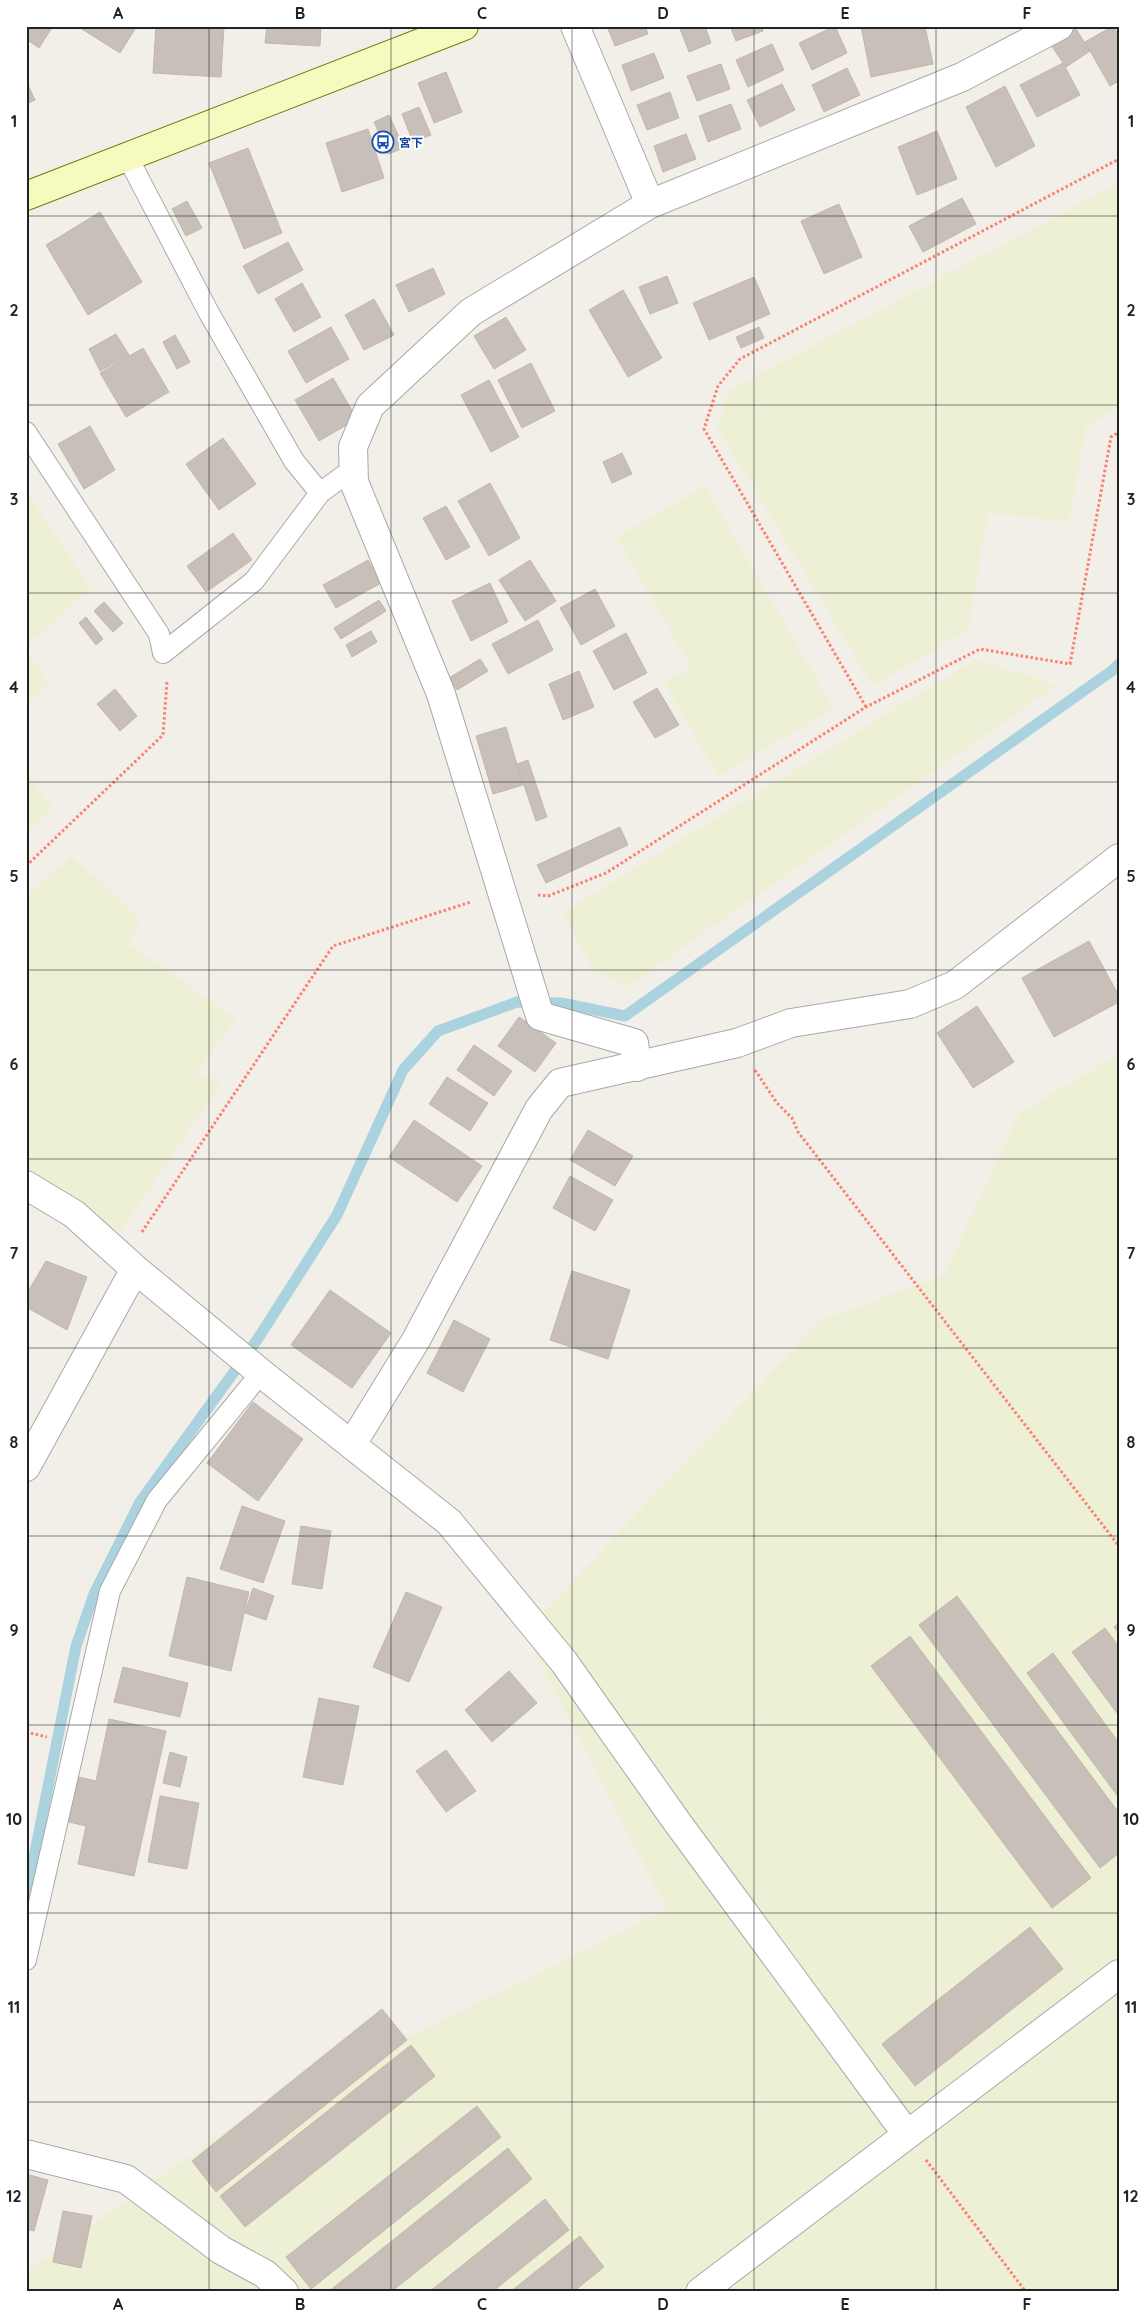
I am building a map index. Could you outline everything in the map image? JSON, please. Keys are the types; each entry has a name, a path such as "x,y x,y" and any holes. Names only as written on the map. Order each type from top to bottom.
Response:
{"street":[{"path":"26,196 464,26"},
{"path":"575,26 650,204"},
{"path":"637,1067 634,1043 540,1016 441,694 354,482 353,447 370,406 472,312 650,204 962,77 1059,26"},
{"path":"352,1444 416,1340 539,1109 560,1083 737,1043 790,1023 910,1004 955,985 1119,858"},
{"path":"26,1185 74,1214 129,1264 261,1373 449,1522 564,1662 678,1822 906,2133"},
{"path":"26,1467 129,1264"},
{"path":"700,2292 906,2133 1119,1974"},
{"path":"26,2154 126,2179 221,2250 265,2274 284,2292"}],"lane":[{"path":"128,158 209,313 294,461 320,493"},
{"path":"26,432 159,634 163,653 254,581 320,493 354,468"},
{"path":"26,1960 110,1591 156,1500 261,1373"}],"path":[{"path":"866,707 704,429 718,386 740,359 1119,160"},
{"path":"129,1264 333,946 502,892 548,896 606,873 866,707 980,649 1070,664 1111,437 1119,432"},
{"path":"26,866 163,735 167,672 163,653"},
{"path":"737,1043 777,1103 792,1118 798,1132 1119,1546"},
{"path":"906,2133 1026,2292"}],"green space":[{"path":"1119,183 1119,407 1086,427 1069,522 988,513 968,630 873,686 717,428 729,390"},
{"path":"705,486 834,709 718,776 664,683 691,666 616,537"},
{"path":"26,490 91,589 26,646"},
{"path":"26,650 49,683 26,705"},
{"path":"976,659 1057,685 627,987 594,972 563,912"},
{"path":"26,774 53,807 26,832"},
{"path":"72,856 140,919 130,945 236,1018 196,1074 222,1082 120,1233 26,1174 26,897"},
{"path":"1119,1054 1119,2292 26,2292 26,2272 237,2122 667,1909 524,1632 821,1320 944,1275 1019,1113"}],"building":[{"path":"26,26 53,26 39,48 26,39"},
{"path":"77,26 137,26 120,53"},
{"path":"156,26 224,26 221,77 153,73"},
{"path":"267,26 321,26 320,46 265,43"},
{"path":"607,26 645,26 648,34 615,46"},
{"path":"679,26 705,26 711,43 689,52"},
{"path":"730,26 762,26 763,31 736,41"},
{"path":"835,26 847,53 812,70 799,43"},
{"path":"861,26 925,26 933,64 871,77"},
{"path":"1113,26 1119,36 1119,81 1110,86 1085,42"},
{"path":"1076,29 1090,51 1066,67 1051,45"},
{"path":"772,44 784,70 748,87 736,60"},
{"path":"654,53 664,78 631,91 622,65"},
{"path":"1063,63 1080,95 1037,117 1020,85"},
{"path":"721,64 730,89 697,101 687,76"},
{"path":"847,68 860,95 824,112 812,85"},
{"path":"446,72 462,112 434,123 418,83"},
{"path":"26,84 35,100 26,104"},
{"path":"782,84 795,110 760,127 747,100"},
{"path":"1005,86 1035,146 996,167 966,107"},
{"path":"670,92 679,118 647,130 637,105"},
{"path":"731,104 741,129 708,142 699,116"},
{"path":"419,107 431,135 413,142 402,114"},
{"path":"389,115 404,148 388,154 374,122"},
{"path":"368,129 384,178 342,192 326,143"},
{"path":"937,131 957,179 917,195 898,147"},
{"path":"686,134 696,159 663,172 654,146"},
{"path":"248,148 282,233 244,249 209,163"},
{"path":"962,198 976,224 923,252 909,226"},
{"path":"187,201 202,228 186,236 172,209"},
{"path":"839,204 862,257 824,274 801,221"},
{"path":"100,212 142,282 88,315 46,245"},
{"path":"288,242 303,270 258,294 243,266"},
{"path":"433,268 445,294 409,312 396,285"},
{"path":"667,276 678,303 650,314 639,287"},
{"path":"754,277 770,314 709,340 693,303"},
{"path":"302,283 321,317 294,332 275,299"},
{"path":"623,290 662,358 628,377 589,310"},
{"path":"374,299 394,335 364,350 345,315"},
{"path":"506,317 526,350 494,369 474,336"},
{"path":"331,327 349,359 306,383 288,351"},
{"path":"759,327 764,338 741,348 736,337"},
{"path":"116,334 129,355 100,371 89,349"},
{"path":"175,335 190,362 177,369 163,342"},
{"path":"143,348 169,392 126,417 100,373"},
{"path":"531,363 555,411 522,428 498,380"},
{"path":"333,378 357,419 319,441 295,400"},
{"path":"489,380 519,437 491,452 461,395"},
{"path":"90,426 115,470 84,489 58,444"},
{"path":"223,438 256,484 219,510 186,464"},
{"path":"622,453 632,474 612,483 603,462"},
{"path":"490,483 520,538 489,556 458,501"},
{"path":"446,506 470,547 446,560 423,518"},
{"path":"233,533 252,560 206,592 187,566"},
{"path":"368,560 381,583 336,608 323,585"},
{"path":"530,560 556,601 525,621 499,580"},
{"path":"490,583 508,622 471,641 452,601"},
{"path":"595,589 615,626 581,645 560,608"},
{"path":"379,600 386,611 341,639 334,628"},
{"path":"104,602 123,623 113,632 94,611"},
{"path":"86,617 103,639 96,645 79,623"},
{"path":"538,620 553,650 508,674 492,644"},
{"path":"371,631 377,642 352,657 346,645"},
{"path":"626,633 647,673 614,690 593,651"},
{"path":"480,659 488,671 457,690 449,678"},
{"path":"579,671 594,707 563,720 549,684"},
{"path":"657,688 679,725 655,738 633,702"},
{"path":"115,689 137,716 120,731 97,704"},
{"path":"506,727 523,785 493,794 476,736"},
{"path":"528,760 547,817 536,821 517,764"},
{"path":"620,827 628,845 546,883 537,865"},
{"path":"1089,941 1119,996 1119,1002 1054,1037 1022,978"},
{"path":"977,1006 1014,1062 973,1088 937,1033"},
{"path":"519,1017 556,1043 535,1072 498,1046"},
{"path":"474,1045 512,1071 494,1096 457,1070"},
{"path":"447,1077 488,1103 470,1131 429,1104"},
{"path":"414,1120 482,1166 457,1202 389,1157"},
{"path":"588,1130 633,1156 615,1186 570,1160"},
{"path":"570,1176 613,1200 595,1231 553,1208"},
{"path":"46,1261 87,1277 67,1330 26,1307 26,1295"},
{"path":"572,1271 630,1290 608,1359 550,1340"},
{"path":"330,1290 391,1333 352,1388 291,1345"},
{"path":"454,1320 490,1339 463,1392 427,1373"},
{"path":"253,1402 303,1439 258,1501 207,1463"},
{"path":"242,1506 285,1521 263,1583 220,1569"},
{"path":"301,1526 331,1531 322,1589 292,1584"},
{"path":"187,1577 249,1592 231,1671 169,1656"},
{"path":"253,1588 274,1596 266,1620 245,1613"},
{"path":"406,1592 442,1607 409,1682 373,1667"},
{"path":"957,1596 1119,1813 1119,1853 1100,1868 919,1625"},
{"path":"1119,1623 1119,1633 1114,1627"},
{"path":"1105,1628 1119,1647 1119,1716 1072,1652"},
{"path":"910,1636 1091,1878 1052,1908 871,1666"},
{"path":"1053,1653 1119,1743 1119,1798 1027,1673"},
{"path":"123,1667 188,1683 180,1717 114,1702"},
{"path":"509,1671 537,1703 492,1742 465,1710"},
{"path":"319,1698 359,1706 343,1785 303,1777"},
{"path":"109,1719 166,1731 134,1876 78,1864 86,1826 69,1822 79,1777 96,1781"},
{"path":"446,1750 476,1791 446,1812 416,1771"},
{"path":"170,1752 187,1757 180,1787 163,1783"},
{"path":"160,1796 199,1803 187,1869 148,1862"},
{"path":"1030,1927 1063,1969 915,2086 882,2044"},
{"path":"382,2009 407,2040 216,2192 192,2161"},
{"path":"411,2045 435,2076 245,2227 220,2196"},
{"path":"477,2106 501,2137 311,2289 286,2257"},
{"path":"508,2148 532,2179 391,2292 328,2292"},
{"path":"26,2174 48,2180 34,2231 26,2229"},
{"path":"545,2199 569,2230 492,2292 429,2292"},
{"path":"63,2211 92,2216 81,2268 53,2262"},
{"path":"580,2236 604,2267 573,2292 510,2292"}],"waterway":[{"path":"26,1897 76,1646 94,1594 140,1502 257,1340 337,1215 403,1070 438,1031 517,1002 561,1003 625,1016 1119,664"}],"place":[{"name":"宮下","path":"383,142"}]}
